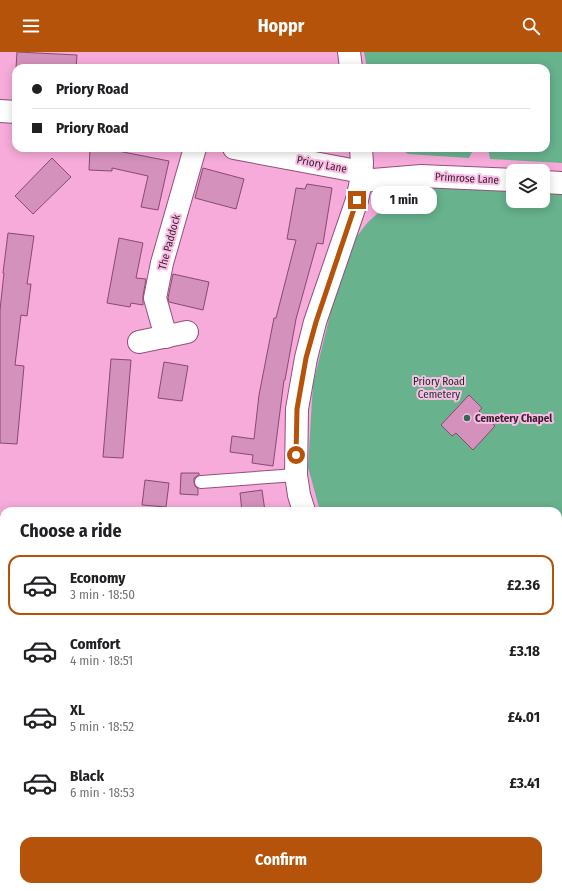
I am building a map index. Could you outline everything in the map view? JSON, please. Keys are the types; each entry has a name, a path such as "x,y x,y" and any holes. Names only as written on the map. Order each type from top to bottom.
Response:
{"street":[{"path":"349,52 351,64"},
{"name":"The Paddock","path":"166,337 155,298 162,263 194,152"},
{"name":"Priory Lane","path":"262,152 361,166"},
{"name":"Primrose Lane","path":"361,166 373,163 420,176 506,180"},
{"path":"303,507 296,475 297,409 306,358 316,322 357,200 361,166"},
{"path":"550,182 562,183"},
{"path":"139,342 187,332"}],"lane":[{"path":"201,482 296,475"}],"green space":[{"path":"364,52 562,52 562,163 490,159 489,152 550,152 550,64 366,64"},
{"path":"405,152 472,152 469,158 408,154"},
{"name":"Priory Road Cemetery","path":"427,185 506,187 506,208 550,208 550,188 562,189 562,507 319,507 308,467 313,384 340,274 354,240 368,222 387,205 405,193"}],"building":[{"path":"17,52 77,55 76,64 16,64"},
{"path":"90,152 123,152 169,161 158,210 141,207 148,176 112,168 112,171 89,170"},
{"path":"52,158 71,177 33,214 15,196"},
{"path":"203,168 244,179 236,209 195,198"},
{"path":"307,184 332,188 323,244 317,243 296,319 284,380 273,466 252,463 253,455 230,452 232,436 254,439 259,395 274,318 276,318 296,240 287,239 296,188 305,189"},
{"path":"8,233 34,236 27,284 31,284 27,316 21,315 15,365 24,366 17,444 0,443 0,310"},
{"path":"119,238 143,243 136,278 146,279 143,305 131,303 130,307 107,303"},
{"path":"173,274 209,282 203,310 169,302 168,298"},
{"path":"111,359 131,360 123,458 103,457"},
{"path":"164,362 188,366 182,401 158,398"},
{"name":"Cemetery Chapel","path":"469,395 482,408 479,411 495,426 473,450 456,433 452,436 441,425"},
{"path":"181,473 199,473 199,475 194,478 195,486 198,489 198,495 180,494"},
{"path":"145,480 169,483 166,507 142,505"},
{"path":"262,490 264,507 242,507 240,493"}],"place":[{"name":"Cemetery Chapel","path":"467,418"}],"route":[{"path":"296,455 297,409 306,358 316,322 357,200"}]}
